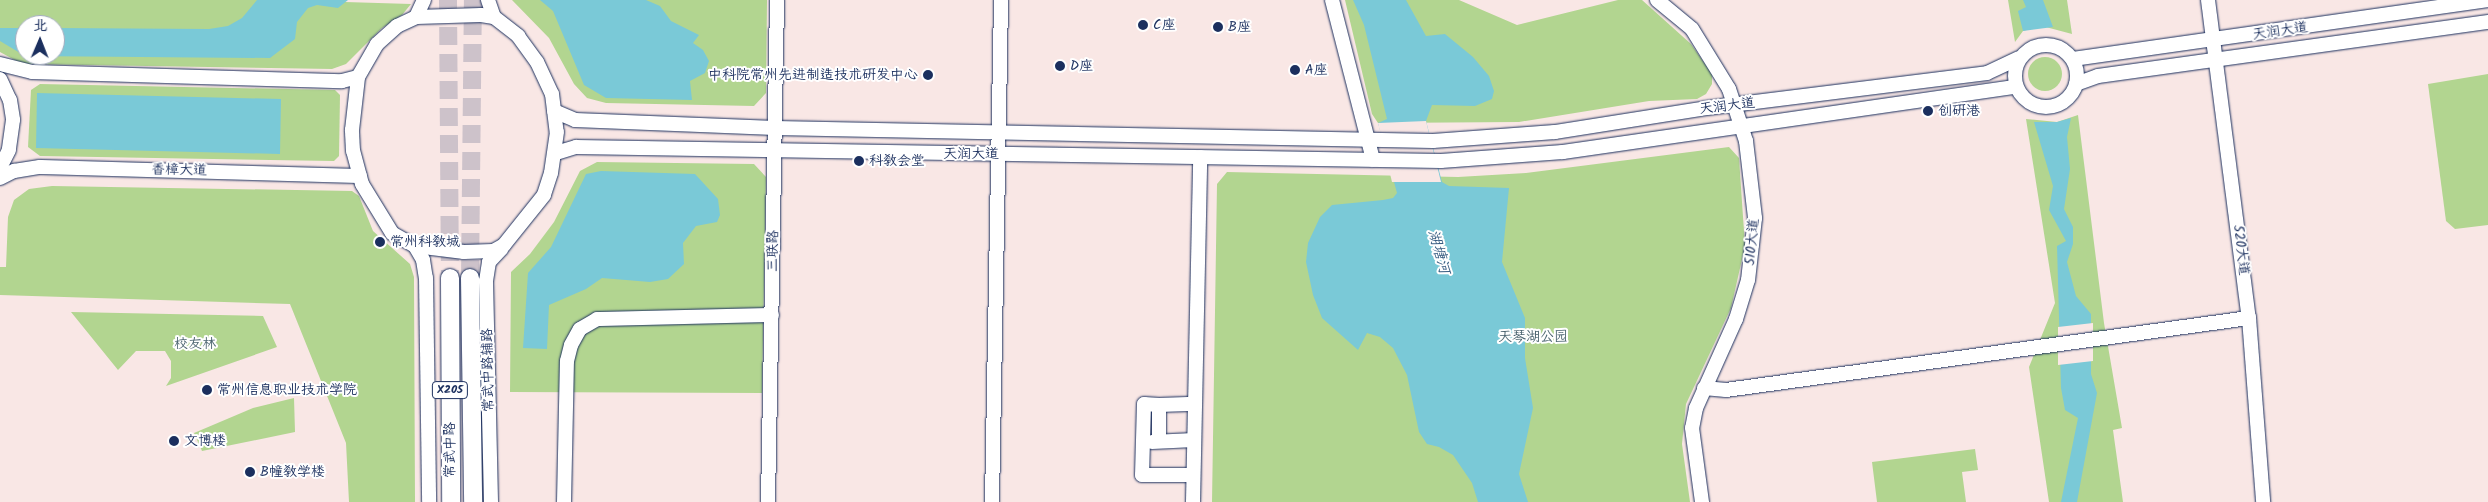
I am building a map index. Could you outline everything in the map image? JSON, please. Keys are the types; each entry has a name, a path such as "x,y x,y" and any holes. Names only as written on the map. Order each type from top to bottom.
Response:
{"main road":[{"name":"常武中路","path":"450,278 450,502"},
{"name":"常武中路","path":"470,278 473,502"}],"street":[{"path":"416,17 424,0"},
{"path":"488,0 494,17 416,17 397,26 377,44 358,77 352,130 353,151 360,176 371,203 392,232 415,246 464,252 493,251 504,245"},
{"name":"三联路","path":"768,502 777,0"},
{"path":"992,502 1001,0"},
{"path":"1332,0 1376,141 1372,160"},
{"name":"510大道","path":"1657,0 1692,30 1707,49 1729,89 1741,125 1753,193 1753,249 1736,319 1704,388 1692,428 1702,502"},
{"name":"520大道","path":"2208,0 2249,318 2263,502"},
{"name":"天润大道","path":"554,111 575,120 775,128 1433,141 1555,132 1707,108 1734,107 1987,72 2019,58 2036,46 2046,44 2056,46 2072,59 2213,41 2488,0"},
{"name":"常武中路辅路","path":"491,502 486,281 489,262 544,195 556,153 552,94 537,62 518,36 494,17"},
{"name":"天润大道","path":"2076,84 2098,76 2488,22"},
{"path":"2019,58 2014,77 2016,87 2028,102 2048,107 2066,100 2076,84 2076,68 2072,59"},
{"path":"0,64 32,72 342,81 358,77"},
{"path":"0,79 10,100 13,120 9,150 0,168"},
{"name":"天润大道","path":"556,153 576,147 1441,161 1563,152 2016,87"},
{"path":"1193,502 1200,157"},
{"name":"香樟大道","path":"0,178 14,172 40,167 360,176"},
{"path":"415,246 424,260 426,278 429,502"},
{"path":"564,502 567,361 571,345 580,329 597,319 772,315"},
{"path":"1704,388 1726,390 2249,318"},
{"path":"1193,475 1142,475 1142,401 1159,405 1195,404"},
{"path":"1159,405 1159,439"},
{"path":"1141,446 1159,439 1194,440"}],"green space":[{"path":"0,0 279,0 411,4 402,15 382,28 346,64 332,69 65,65 65,15 15,15 15,60 0,52"},
{"path":"512,0 767,0 766,93 754,106 606,103 587,98 574,84 549,38"},
{"path":"1345,0 1459,0 1517,25 1618,0 1642,0 1691,44 1712,74 1712,84 1706,94 1697,99 1649,101 1519,122 1378,123 1372,114"},
{"path":"2008,0 2067,0 2072,34 2042,26 2023,31 2015,42"},
{"path":"2045,57 2052,58 2057,62 2061,67 2061,81 2057,86 2052,90 2045,91 2038,90 2033,86 2029,81 2028,74 2029,67 2033,62 2038,58"},
{"path":"2488,74 2488,225 2455,229 2446,221 2428,84"},
{"path":"40,84 335,90 340,95 339,156 334,161 40,156 28,147 31,90"},
{"path":"2078,115 2104,323 2122,428 2113,430 2123,502 2049,502 2029,367 2055,303 2026,119 2057,122"},
{"name":"天琴湖公园","path":"1729,147 1739,158 1745,246 1731,308 1686,404 1682,444 1690,502 1212,502 1217,184 1227,172 1458,177 1526,173"},
{"path":"597,162 754,164 766,177 762,393 510,392 511,272 530,254 554,222 580,171"},
{"path":"52,186 352,191 359,196 373,231 410,264 414,277 415,502 349,502 346,443 290,304 0,295 0,267 6,267 8,217 14,200 29,189"},
{"name":"校友林","path":"71,312 263,316 277,347 166,386 171,378 171,361 165,351 136,351 118,370"},
{"path":"294,398 295,432 202,451 194,433 253,408"},
{"path":"1975,449 1978,470 1962,472 1966,502 1877,502 1872,462"}],"water":[{"path":"257,0 348,0 338,8 317,5 308,8 297,22 295,39 270,58 65,56 65,28 209,29 228,26 242,18"},
{"path":"540,0 646,0 660,6 671,21 699,35 693,43 703,50 709,61 705,73 690,81 692,100 606,98 584,85 553,11"},
{"name":"湖塘河","path":"1353,0 1406,0 1426,36 1445,34 1473,57 1489,76 1494,91 1492,99 1475,106 1432,105 1426,121 1442,182 1449,186 1509,188 1502,262 1525,318 1525,358 1533,408 1519,474 1528,502 1478,502 1472,483 1453,455 1439,447 1427,444 1419,432 1407,375 1393,348 1380,337 1367,333 1358,350 1322,318 1313,295 1306,262 1308,243 1320,217 1332,205 1383,200 1393,198 1397,193 1378,123 1387,119 1364,25"},
{"path":"2023,0 2043,0 2053,27 2023,31 2018,11 2026,7"},
{"path":"0,28 15,28 15,50 0,41"},
{"path":"37,93 281,99 280,154 36,148"},
{"path":"2071,118 2067,137 2070,169 2064,209 2073,227 2073,244 2067,262 2076,296 2091,314 2091,374 2097,393 2077,502 2061,502 2078,418 2065,410 2061,388 2057,246 2066,241 2049,210 2053,186 2034,122 2057,122"},
{"path":"601,171 695,174 718,199 720,215 717,222 696,226 683,243 684,264 668,279 650,282 602,278 586,289 549,305 547,349 523,348 528,273 551,247 586,174"}],"pier":[{"path":"1426,121 1441,182 1392,182 1378,123"},
{"path":"2093,323 2093,361 2058,365 2058,327"}],"tunnel":[{"path":"448,0 450,278"},
{"path":"470,278 473,0"}],"place":[{"name":"C座","path":"1143,25"},
{"name":"B座","path":"1218,27"},
{"name":"D座","path":"1060,66"},
{"name":"A座","path":"1295,70"},
{"name":"中科院常州先进制造技术研发中心","path":"928,75"},
{"name":"创研港","path":"1928,111"},
{"name":"科教会堂","path":"859,161"},
{"name":"常州科教城","path":"380,242"},
{"name":"常州信息职业技术学院","path":"207,390"},
{"name":"文博楼","path":"174,441"},
{"name":"B幢教学楼","path":"250,472"}]}
